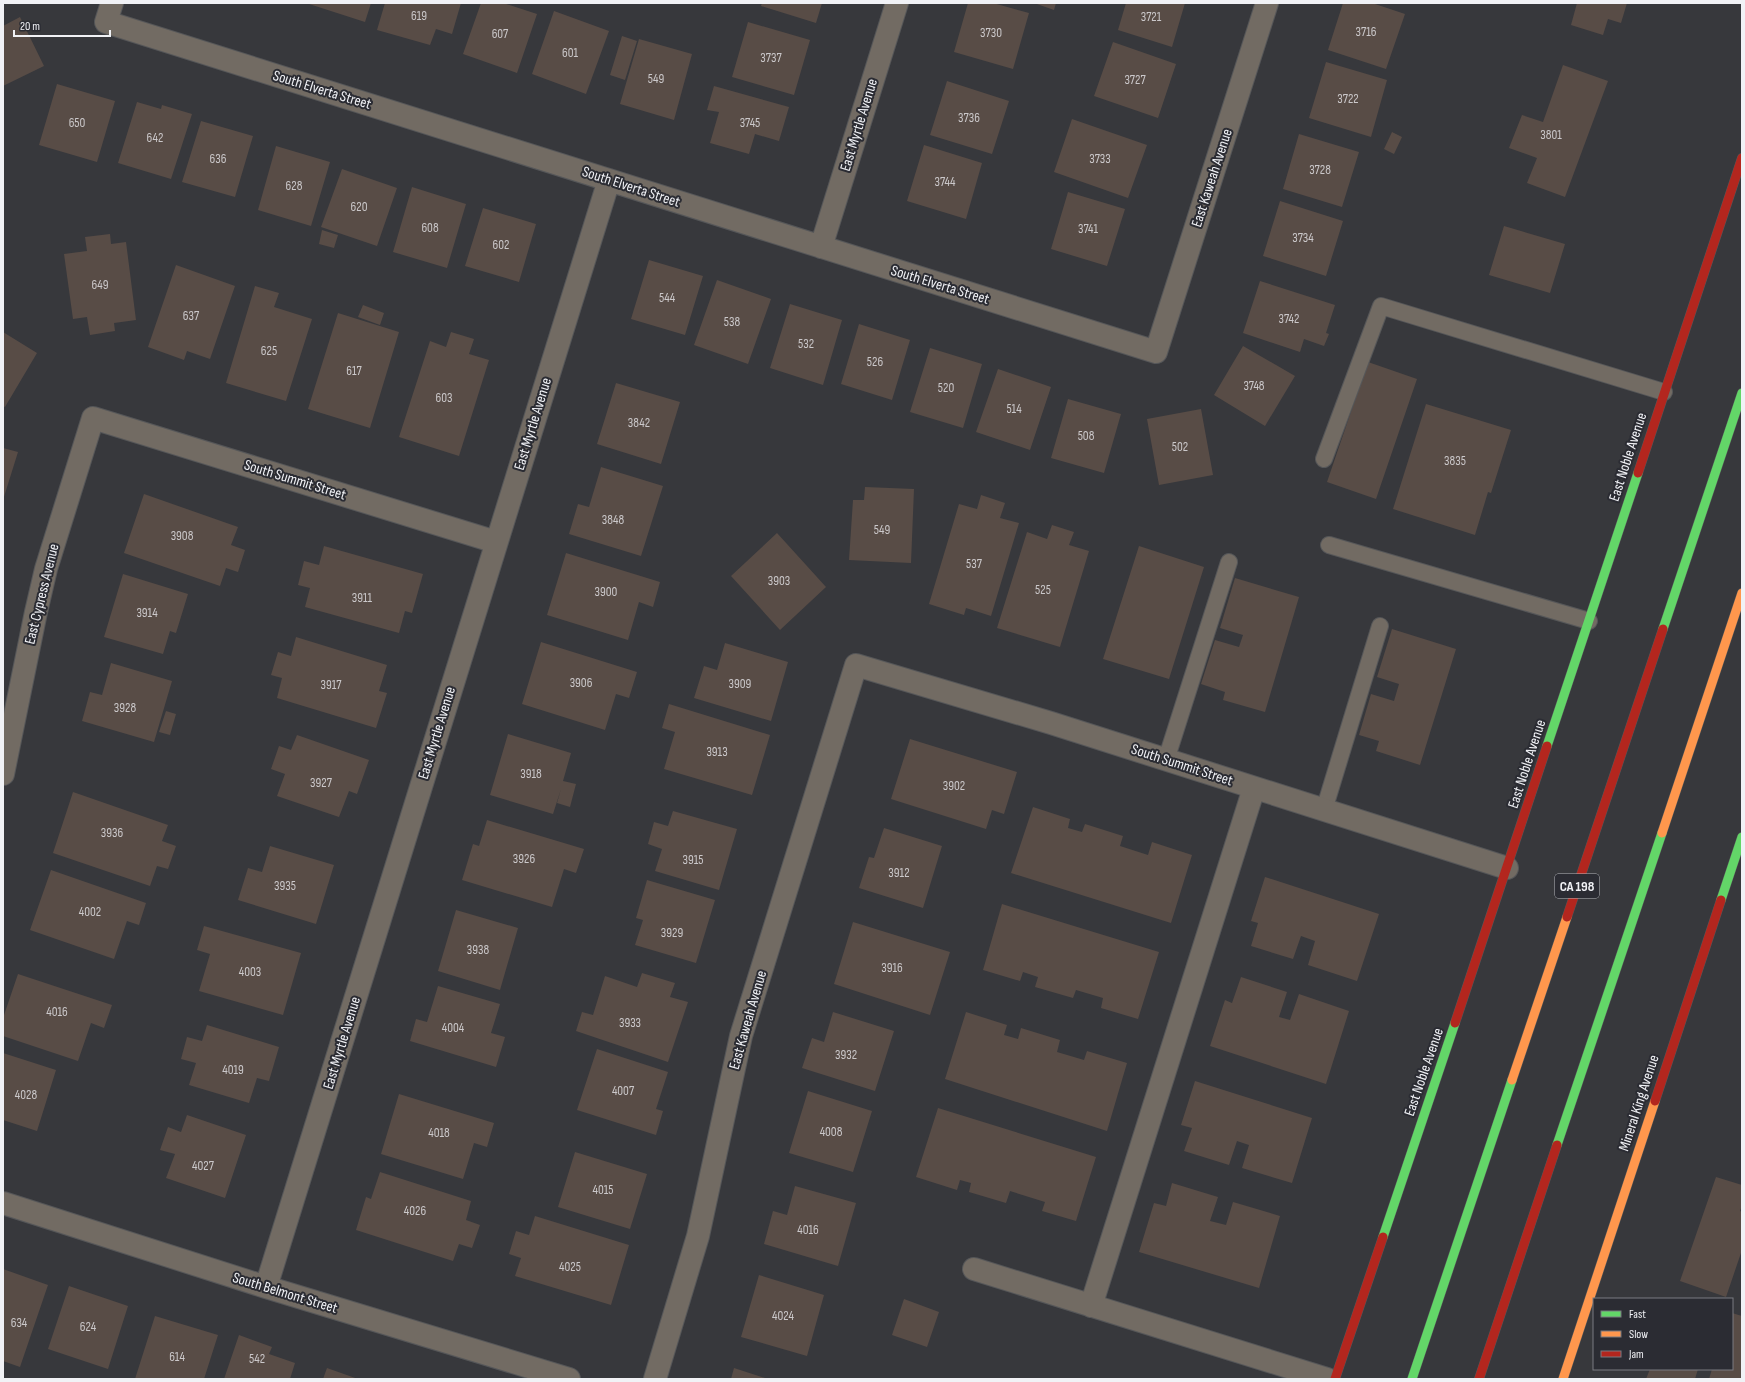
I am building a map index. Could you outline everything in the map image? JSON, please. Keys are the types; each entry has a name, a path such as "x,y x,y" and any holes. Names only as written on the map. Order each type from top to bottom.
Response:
{"main road":[{"name":"East Noble Avenue","path":"1335,1379 1507,868 1742,158"},
{"name":"CA 198","path":"1412,1379 1742,393"},
{"path":"1480,1379 1742,593"},
{"name":"Mineral King Avenue","path":"1563,1379 1742,837"}],"street":[{"name":"East Myrtle Avenue","path":"821,247 897,3"},
{"name":"East Kaweah Avenue","path":"1156,352 1267,3"},
{"name":"South Elverta Street","path":"109,13 609,180 1156,352"},
{"name":"East Myrtle Avenue","path":"266,1287 609,180"},
{"name":"South Summit Street","path":"93,418 496,542"},
{"name":"East Cypress Avenue","path":"3,774 46,569 93,418"},
{"name":"East Kaweah Avenue","path":"655,1379 698,1236 741,1036 856,665"},
{"name":"South Summit Street","path":"856,665 1166,760 1507,868"},
{"path":"1091,1306 1254,788"},
{"name":"South Belmont Street","path":"3,1203 266,1287 568,1379"},
{"path":"974,1269 1327,1379"}],"lane":[{"path":"1324,459 1381,306 1664,392"},
{"path":"1329,545 1589,621"},
{"path":"1166,760 1229,562"},
{"path":"1324,810 1380,626"}],"building":[{"path":"306,3 371,3 365,22"},
{"path":"385,3 461,3 452,34 436,29 430,45 377,30"},
{"path":"481,3 503,3 537,14 517,73 463,54"},
{"path":"762,3 822,3 816,23 761,6"},
{"path":"968,3 993,3 1029,13 1013,69 954,52"},
{"path":"1034,3 1056,3 1054,10"},
{"path":"1126,3 1185,3 1172,47 1118,30"},
{"path":"1343,3 1372,3 1405,14 1386,69 1328,50"},
{"path":"1577,3 1627,3 1621,23 1608,19 1603,35 1571,25"},
{"path":"554,11 609,31 586,94 532,74"},
{"path":"20,17 44,66 3,86 3,26"},
{"path":"748,22 810,40 794,95 732,77"},
{"path":"622,36 637,41 625,80 610,75"},
{"path":"639,39 692,54 674,120 620,104"},
{"path":"1113,42 1176,64 1158,118 1094,96"},
{"path":"1326,62 1387,80 1371,137 1309,118"},
{"path":"1563,65 1608,81 1565,197 1527,183 1537,158 1509,148 1522,115 1543,122"},
{"path":"947,81 1009,101 992,154 930,135"},
{"path":"57,84 115,101 97,162 39,145"},
{"path":"714,86 789,107 779,141 755,134 749,154 710,143 719,112 707,110"},
{"path":"137,102 161,109 162,105 192,114 171,179 118,163"},
{"path":"1072,119 1147,145 1128,198 1054,172"},
{"path":"201,121 253,136 235,197 182,182"},
{"path":"1392,132 1402,137 1394,154 1384,149"},
{"path":"1299,134 1359,152 1342,207 1283,189"},
{"path":"924,145 982,163 966,219 907,201"},
{"path":"276,146 330,162 311,226 258,210"},
{"path":"342,169 397,188 377,246 321,227"},
{"path":"412,187 466,204 447,268 393,252"},
{"path":"1068,192 1125,209 1107,266 1051,249"},
{"path":"1280,201 1343,221 1326,276 1263,256"},
{"path":"483,208 536,224 519,282 465,266"},
{"path":"1504,226 1565,244 1550,293 1489,275"},
{"path":"322,230 338,235 334,248 319,244"},
{"path":"110,234 111,244 126,242 136,320 114,323 115,331 90,335 87,317 73,319 64,254 87,251 85,237"},
{"path":"649,260 703,276 685,335 631,319"},
{"path":"176,265 235,286 210,359 187,351 184,360 148,347"},
{"path":"717,280 771,299 748,364 694,345"},
{"path":"1260,281 1335,305 1326,333 1329,334 1324,346 1304,339 1300,352 1243,333"},
{"path":"255,286 279,293 274,307 312,319 286,401 226,383"},
{"path":"790,304 842,320 823,385 770,368"},
{"path":"363,305 384,313 380,325 358,317"},
{"path":"338,313 399,332 370,428 308,409"},
{"path":"859,324 910,340 892,400 841,384"},
{"path":"3,332 37,353 5,407 3,406"},
{"path":"451,332 474,339 469,354 489,360 459,456 399,437 430,341 446,347"},
{"path":"1243,346 1295,376 1265,426 1214,395"},
{"path":"930,348 982,364 963,428 910,412"},
{"path":"1368,362 1417,379 1376,499 1327,482"},
{"path":"998,369 1051,387 1030,450 976,432"},
{"path":"616,383 680,402 661,464 597,444"},
{"path":"1068,399 1121,414 1104,473 1051,458"},
{"path":"1426,404 1511,430 1491,493 1488,492 1475,535 1393,509"},
{"path":"1201,409 1213,475 1159,485 1147,419"},
{"path":"3,448 18,452 3,500"},
{"path":"601,467 663,486 641,556 569,534 578,504 589,507"},
{"path":"865,487 914,489 911,563 849,560 853,500 864,500"},
{"path":"144,494 238,527 231,545 245,550 238,572 226,568 220,586 124,553"},
{"path":"981,495 1005,503 1000,518 1019,523 991,616 966,608 964,615 929,604 959,504 977,509"},
{"path":"1052,525 1074,532 1069,545 1089,551 1060,647 997,628 1027,532 1047,539"},
{"path":"777,533 826,587 780,630 731,576"},
{"path":"324,546 423,574 412,613 405,611 399,633 305,607 310,588 298,585 304,561 319,565"},
{"path":"1139,546 1204,567 1169,679 1103,659"},
{"path":"566,553 660,582 653,607 639,602 628,640 547,615"},
{"path":"123,574 188,594 176,633 170,631 163,654 104,637"},
{"path":"1235,578 1299,597 1265,712 1223,700 1225,692 1201,684 1215,640 1239,647 1243,635 1220,628"},
{"path":"1392,629 1456,649 1420,765 1376,751 1379,741 1359,735 1371,694 1394,701 1399,684 1377,677"},
{"path":"296,637 387,665 379,691 387,693 376,728 277,698 282,678 271,675 278,652 291,656"},
{"path":"541,642 637,672 629,698 616,694 605,730 522,704"},
{"path":"725,643 788,662 771,721 694,698 704,666 717,670"},
{"path":"111,663 172,681 154,742 82,721 90,692 102,695"},
{"path":"669,704 770,735 752,795 664,769 675,732 662,728"},
{"path":"166,711 176,714 170,735 159,732"},
{"path":"508,734 571,753 563,781 576,784 570,807 557,803 561,789 553,814 490,795"},
{"path":"297,735 369,760 357,794 349,791 339,817 277,796 285,774 271,769 279,746 291,750"},
{"path":"910,739 1017,772 1004,814 992,810 986,829 891,799"},
{"path":"73,792 168,825 162,841 176,846 168,869 157,866 150,886 53,853"},
{"path":"1033,807 1070,819 1068,828 1082,832 1085,824 1123,836 1120,846 1148,855 1152,842 1192,855 1171,923 1011,873"},
{"path":"673,811 737,829 719,890 655,871 662,849 648,844 654,822 668,826"},
{"path":"487,820 584,849 576,873 564,869 552,907 462,880 473,844 479,846"},
{"path":"884,828 942,846 923,908 859,888 869,857 874,858"},
{"path":"270,846 334,865 316,924 238,900 248,868 262,872"},
{"path":"51,870 146,903 139,925 127,921 114,959 30,930"},
{"path":"1265,877 1379,914 1357,981 1308,965 1315,941 1301,936 1293,959 1251,946 1258,923 1251,921"},
{"path":"647,880 715,900 696,963 635,945 643,920 636,918"},
{"path":"1002,904 1159,952 1138,1019 1101,1008 1103,998 1076,990 1073,998 1035,987 1038,977 1023,972 1020,981 983,970"},
{"path":"456,910 518,928 500,990 438,971"},
{"path":"853,922 950,952 930,1015 834,984"},
{"path":"204,926 301,953 283,1015 199,991 210,954 197,950"},
{"path":"642,973 675,983 670,997 688,1002 668,1062 576,1031 582,1012 593,1015 605,976 637,987"},
{"path":"18,974 112,1005 104,1028 91,1023 78,1061 3,1036 3,1018"},
{"path":"1241,977 1287,992 1279,1017 1290,1020 1299,994 1349,1011 1326,1084 1210,1046 1225,1000 1232,1003"},
{"path":"438,986 500,1004 491,1033 505,1037 496,1067 410,1041 416,1019 427,1022"},
{"path":"833,1012 894,1031 875,1091 802,1068 812,1038 824,1042"},
{"path":"966,1012 1007,1025 1004,1035 1018,1039 1021,1028 1060,1040 1057,1052 1084,1060 1087,1051 1127,1063 1107,1131 945,1079"},
{"path":"207,1025 279,1047 269,1081 257,1078 249,1103 189,1085 196,1063 181,1059 187,1037 202,1041"},
{"path":"597,1049 668,1072 656,1109 663,1111 656,1135 577,1110"},
{"path":"3,1053 56,1070 37,1131 3,1120"},
{"path":"1195,1081 1312,1118 1292,1183 1242,1168 1249,1145 1237,1141 1229,1165 1184,1151 1192,1128 1181,1125"},
{"path":"808,1091 872,1111 853,1172 789,1153"},
{"path":"399,1094 494,1123 487,1147 474,1143 463,1179 381,1154"},
{"path":"938,1108 1096,1157 1076,1221 1042,1211 1045,1202 1010,1191 1006,1203 969,1192 971,1183 960,1180 957,1190 916,1177"},
{"path":"187,1115 246,1135 225,1198 166,1178 175,1154 160,1150 168,1127 181,1132"},
{"path":"575,1152 647,1174 630,1229 558,1207"},
{"path":"380,1172 471,1201 466,1220 480,1225 472,1248 459,1244 453,1261 356,1230 366,1197 371,1199"},
{"path":"1716,1177 1742,1185 1742,1206 1740,1211 1742,1212 1742,1250 1726,1297 1680,1281"},
{"path":"1172,1183 1218,1197 1210,1221 1226,1225 1233,1202 1280,1216 1259,1288 1139,1252 1154,1203 1166,1206"},
{"path":"795,1186 856,1203 838,1266 764,1244 773,1211 787,1215"},
{"path":"535,1216 629,1245 611,1305 515,1276 521,1258 509,1254 516,1231 529,1235"},
{"path":"3,1269 48,1285 20,1367 3,1361"},
{"path":"759,1275 824,1295 807,1356 741,1337"},
{"path":"69,1286 128,1306 108,1369 48,1349"},
{"path":"904,1299 939,1312 927,1347 892,1335"},
{"path":"1733,1313 1742,1316 1742,1379 1709,1379 1712,1370 1733,1370"},
{"path":"155,1316 218,1335 204,1379 135,1379"},
{"path":"239,1335 272,1347 269,1354 295,1363 290,1379 224,1379"},
{"path":"327,1368 358,1379 323,1379"},
{"path":"734,1368 768,1379 731,1379"},
{"path":"1650,1370 1698,1370 1695,1379 1646,1379"}],"traffic: fast":[{"path":"1663,629 1742,393"},
{"path":"1547,746 1638,473"},
{"path":"1557,1145 1662,833"},
{"path":"1721,900 1742,837"},
{"path":"1383,1237 1455,1023"},
{"path":"1412,1379 1512,1080"}],"traffic: slow":[{"path":"1662,833 1742,593"},
{"path":"1512,1080 1567,917"},
{"path":"1563,1379 1655,1101"}],"traffic: jam":[{"path":"1638,473 1742,158"},
{"path":"1567,917 1663,629"},
{"path":"1455,1023 1547,746"},
{"path":"1655,1101 1721,900"},
{"path":"1479,1379 1557,1145"},
{"path":"1335,1379 1383,1237"}]}
